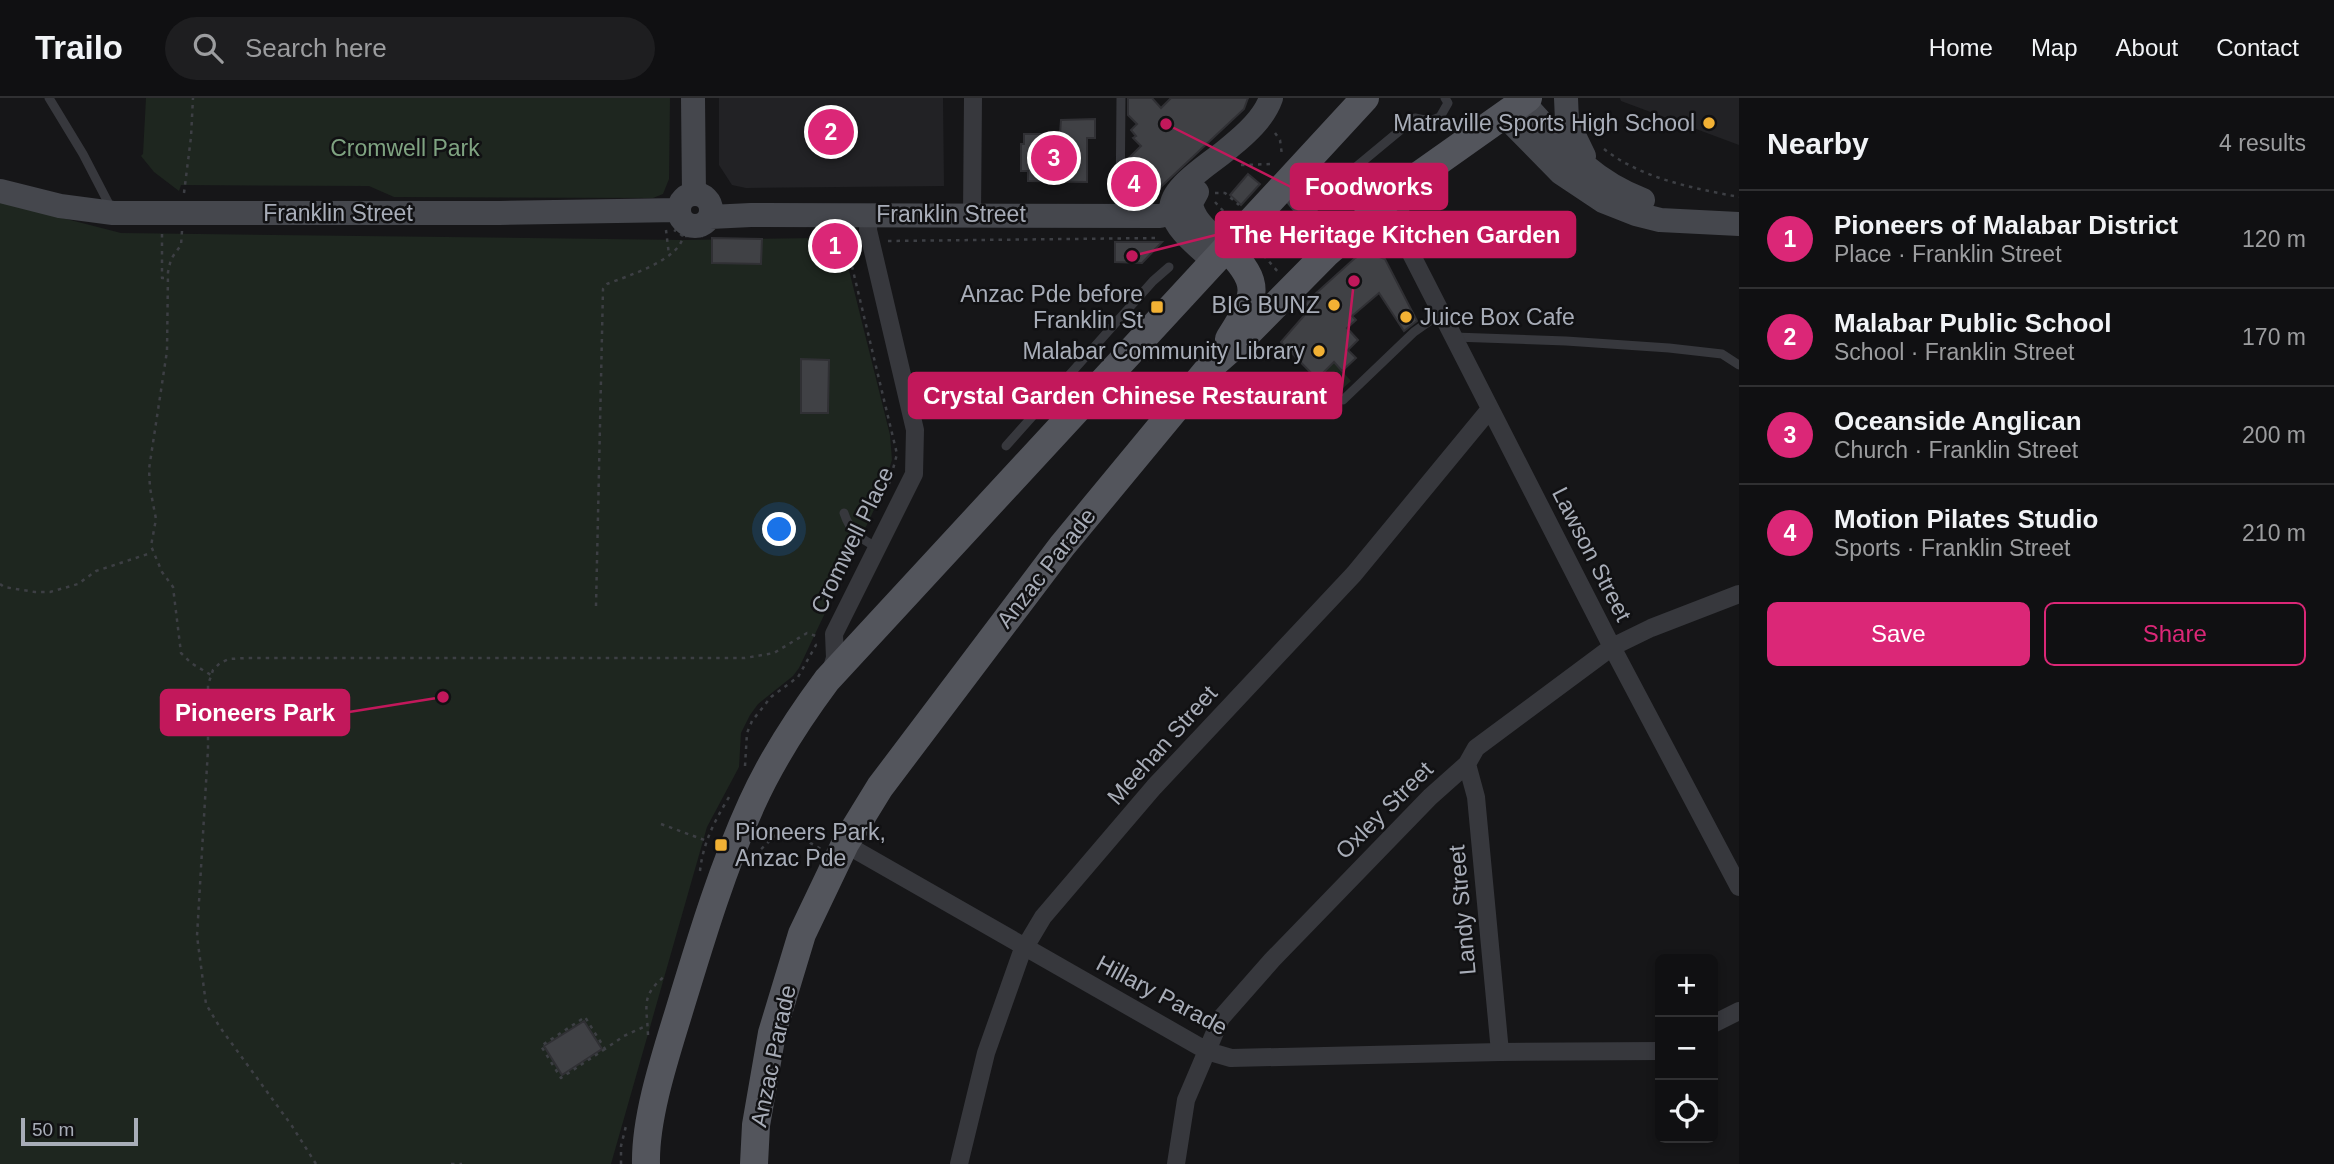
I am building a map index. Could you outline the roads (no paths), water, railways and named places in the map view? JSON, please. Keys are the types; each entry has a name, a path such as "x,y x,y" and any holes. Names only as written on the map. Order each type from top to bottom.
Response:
{"main road":[{"path":"1320,147 1365,98"},
{"path":"646,1164 649,1127 667,1051 727,862 752,801 797,721 827,680 1220,255 1286,169 1385,98"},
{"name":"Anzac Parade","path":"754,1164 756,1125 776,1021 802,934 837,849 895,766 1062,546 1210,367 1241,340 1327,253 1405,185 1513,102"},
{"path":"1220,255 1235,282 1252,291 1271,287 1327,253"},
{"path":"1210,367 1243,316 1252,291"}],"street":[{"path":"686,202 693,98"},
{"path":"972,214 973,98"},
{"path":"1220,255 1187,235 1196,202 1171,204 1175,194 1201,169 1235,156 1263,115 1271,98"},
{"path":"1566,98 1566,111 1573,136 1594,174"},
{"path":"1513,102 1594,174 1628,195 1683,211 1703,220"},
{"path":"1513,102 1561,173 1603,201 1660,220 1681,223 1703,220 1739,224"},
{"name":"Lawson Street","path":"1405,185 1400,209 1408,247 1612,647 1739,887"},
{"name":"Franklin Street","path":"0,191 60,206 113,213 499,213 707,199 712,207 710,217 869,214 1160,216 1196,202"},
{"name":"Cromwell Place","path":"827,680 834,664 834,634 914,474 915,430 868,230 869,214"},
{"path":"1357,228 1375,229 1408,247"},
{"name":"Meehan Street","path":"959,1164 986,1053 1024,948 1042,917 1154,787 1354,574 1490,409"},
{"name":"Oxley Street","path":"1175,1164 1186,1100 1221,1017 1272,960 1430,797 1466,764 1476,748 1612,647 1651,628 1739,594"},
{"name":"Landy Street","path":"1466,764 1476,797 1500,1052"},
{"name":"Hillary Parade","path":"837,849 1024,948 1207,1051 1231,1058 1655,1051"},
{"path":"1718,1022 1739,1011"}],"lane":[{"path":"49,98 83,154 113,213"},
{"path":"1120,214 1121,98"},
{"path":"1286,169 1289,199 1298,210 1314,208 1339,181 1415,118 1430,121 1440,117 1449,100"},
{"path":"1408,247 1471,225 1567,220"},
{"path":"1006,446 1153,281 1169,267"},
{"path":"1343,400 1414,332 1441,313"},
{"path":"1454,337 1669,348 1722,354 1739,365"},
{"path":"1057,387 1080,407"},
{"path":"844,513 851,530 878,548"}],"place":[{"name":"Matraville Sports High School","path":"1709,123"},
{"name":"Foodworks","path":"1166,124"},
{"name":"Malabar Public School","path":"831,132"},
{"name":"Oceanside Anglican","path":"1054,158"},
{"name":"Motion Pilates Studio","path":"1134,184"},
{"name":"Pioneers of Malabar District","path":"835,246"},
{"name":"The Heritage Kitchen Garden","path":"1132,256"},
{"name":"Crystal Garden Chinese Restaurant","path":"1354,281"},
{"name":"BIG BUNZ","path":"1334,305"},
{"name":"Anzac Pde before Franklin St","path":"1157,307"},
{"name":"Juice Box Cafe","path":"1406,317"},
{"name":"Malabar Community Library","path":"1319,351"},
{"name":"Pioneers Park","path":"443,697"},
{"name":"Pioneers Park, Anzac Pde","path":"721,845"}],"park label":[{"name":"Cromwell Park","path":"405,148"}]}
